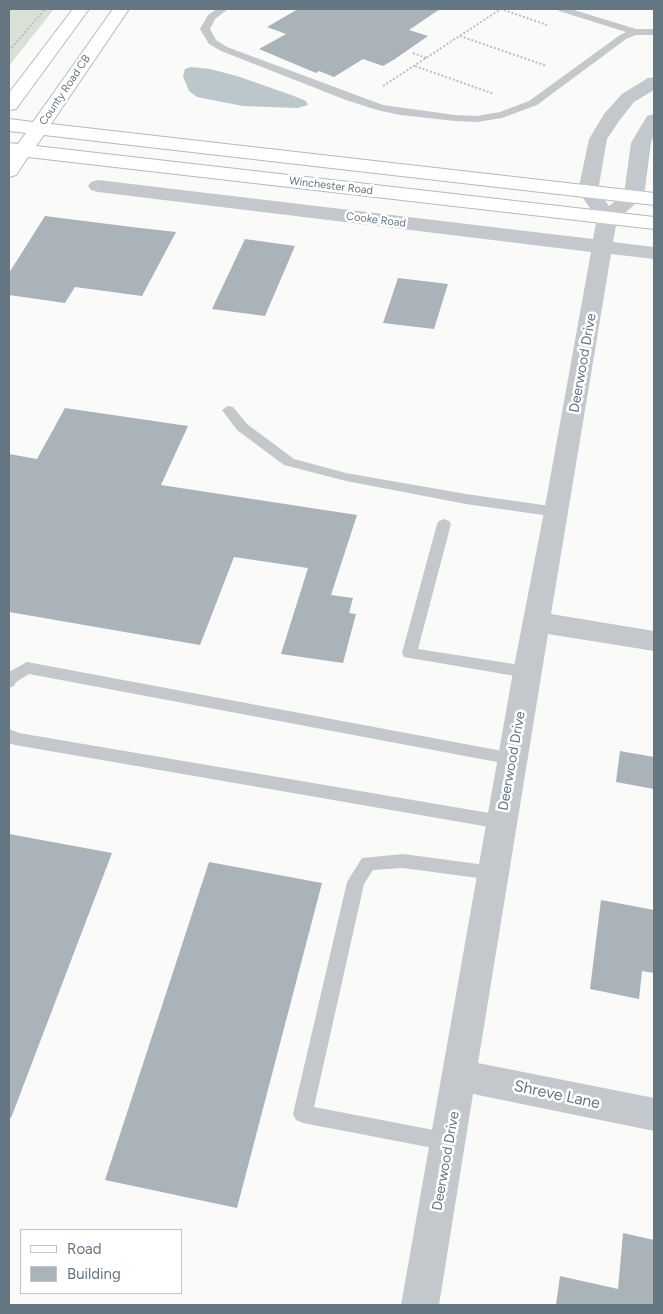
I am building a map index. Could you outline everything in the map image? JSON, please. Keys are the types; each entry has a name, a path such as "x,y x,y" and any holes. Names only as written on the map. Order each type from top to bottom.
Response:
{"main road":[{"path":"9,106 81,9"},
{"name":"County Road CB","path":"9,171 16,150 38,129 121,9"},
{"name":"Winchester Road","path":"9,125 654,199"},
{"name":"Winchester Road","path":"16,150 654,223"}],"street":[{"path":"654,82 628,98 603,129 596,147 588,191 607,218 634,196 642,143 645,134 654,120"},
{"name":"Cooke Road","path":"98,186 654,253"},
{"name":"Deerwood Drive","path":"420,1305 449,1142 492,874 557,512 607,218"},
{"path":"536,622 654,641"},
{"name":"Shreve Lane","path":"460,1075 654,1115"}],"lane":[{"path":"223,9 211,17 206,29 212,42 224,49 350,98 381,108 455,118 477,119 502,116 533,103 623,37 635,32"},
{"path":"562,9 635,32 654,32"},
{"path":"228,410 242,427 290,462 346,478 466,499 557,512"},
{"path":"444,524 409,653 527,672"},
{"path":"9,682 10,679 27,668 513,759"},
{"path":"9,735 14,739 501,822"},
{"path":"449,1142 303,1114 356,882 368,863 402,861 492,874"}],"path":[{"path":"9,51 45,9"},
{"path":"381,87 501,9 555,27"},
{"path":"460,36 547,66"},
{"path":"413,53 427,58"},
{"path":"414,66 496,94"}],"shaded area":[{"path":"9,9 54,9 9,66"},
{"path":"191,67 210,69 237,76 294,96 306,101 308,105 297,108 243,106 197,97 189,91 183,76 185,69"}],"building":[{"path":"298,9 440,9 409,30 428,36 395,59 383,66 363,59 334,77 319,71 316,73 259,49 286,34 267,27"},
{"path":"45,216 176,232 142,296 75,287 65,303 9,295 9,273"},
{"path":"245,239 295,246 265,316 212,309"},
{"path":"398,278 448,284 434,329 383,323"},
{"path":"65,408 188,426 161,485 357,515 331,595 353,598 349,613 356,614 343,663 281,654 308,568 234,557 200,645 9,612 9,454 37,459"},
{"path":"620,751 654,757 654,789 616,782"},
{"path":"9,834 112,853 11,1118 9,1117"},
{"path":"209,862 322,883 237,1208 105,1180"},
{"path":"601,900 654,910 654,973 642,971 639,999 590,989"},
{"path":"623,1233 654,1240 654,1305 556,1305 560,1276 618,1289"}]}
